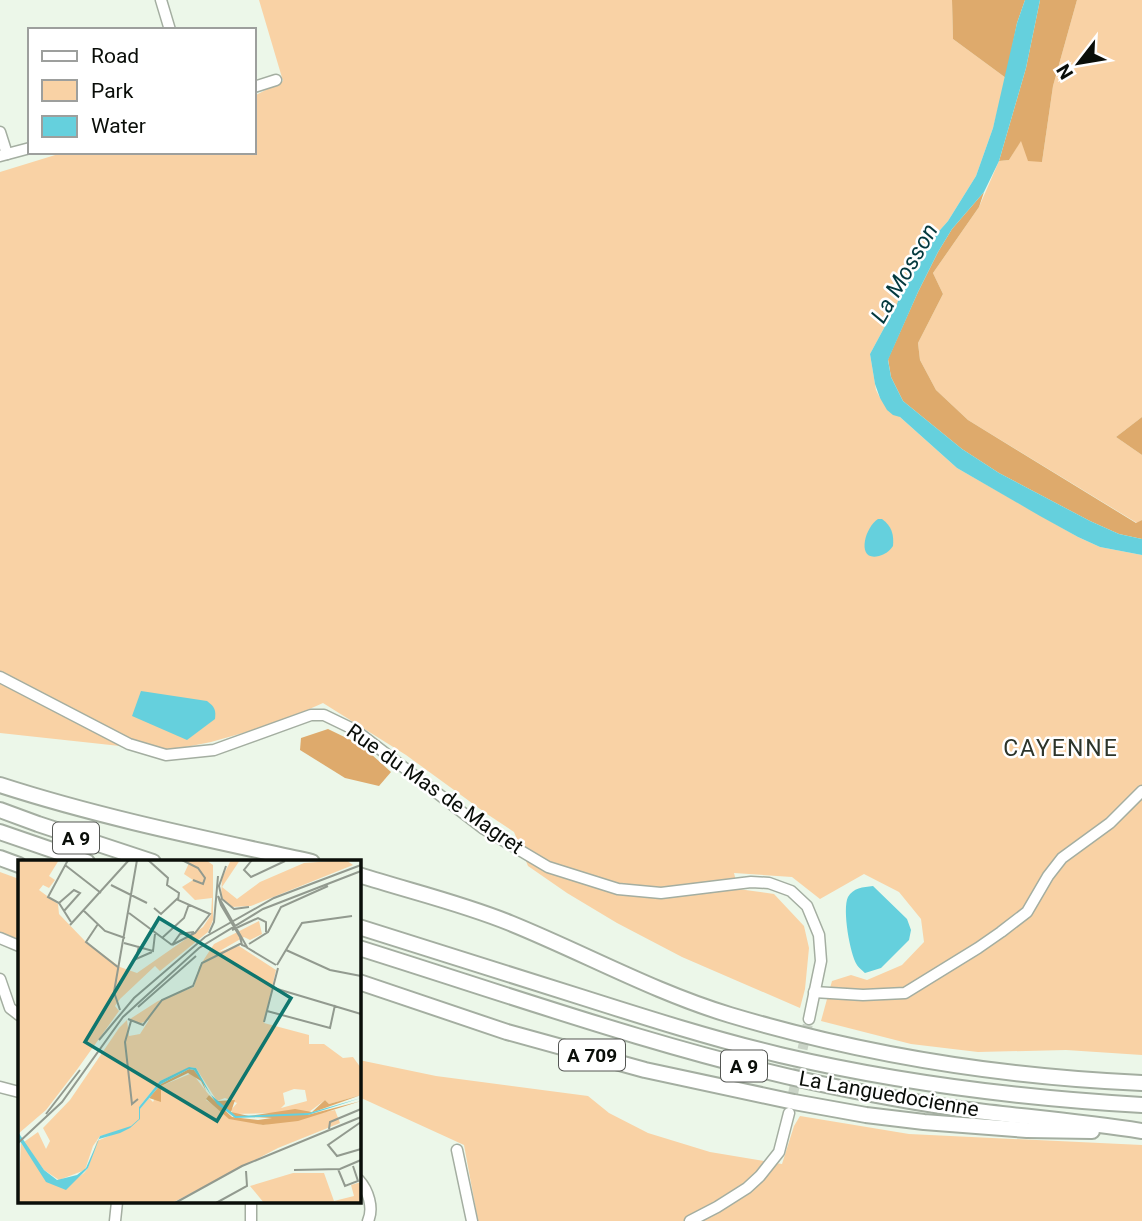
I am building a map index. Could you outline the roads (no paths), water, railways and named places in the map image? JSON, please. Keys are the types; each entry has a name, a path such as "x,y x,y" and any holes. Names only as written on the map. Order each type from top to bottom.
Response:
{"highway":[{"path":"0,785 108,816 303,860"},
{"name":"A 9","path":"0,810 147,860"},
{"name":"A 9","path":"0,832 81,860"},
{"path":"0,858 18,865"},
{"path":"360,875 509,923 692,1002 822,1039 980,1069 1142,1083"},
{"name":"La Languedocienne","path":"360,927 673,1026 780,1055 984,1092 1142,1105"},
{"name":"La Languedocienne","path":"360,948 646,1038 769,1072 921,1102 1142,1131"},
{"name":"A 709","path":"360,982 507,1032 645,1070 806,1104 866,1115 979,1127 1142,1131"}],"street":[{"path":"161,0 169,28"},
{"path":"256,86 276,80"},
{"path":"0,132 4,155 28,149"},
{"name":"Rue du Mas de Magret","path":"0,677 129,744 166,755 214,750 311,715 324,715 355,730 484,829 548,867 618,889 660,893 751,882 769,883 791,891 807,906 819,934 821,961 809,1019"},
{"path":"814,992 863,995 905,993 984,944 1027,912 1062,858 1110,823 1142,791"},
{"path":"0,938 18,946"},
{"path":"0,979 10,1008 18,1014"},
{"path":"0,1087 18,1092"},
{"path":"690,1221 747,1188 760,1175 779,1152 789,1113"},
{"path":"457,1150 472,1221"},
{"path":"360,1181 372,1209 368,1221"}],"water":[{"path":"1025,0 1040,0 1026,68 999,161 984,192 952,229 918,292 888,360 891,377 903,401 962,449 999,473 1090,521 1119,534 1142,539 1142,555 1100,547 1078,537 957,468 900,417 887,410 875,384 870,354 897,304 904,283 976,176 993,128 1017,23"},
{"path":"878,519 882,519 890,528 893,546 885,554 872,557 865,549 866,536"},
{"path":"141,691 207,701 214,709 215,719 187,740 132,716"},
{"path":"873,886 907,919 911,930 909,940 881,968 865,973 857,966 852,951 846,921 846,903 853,892"}],"tunnel":[{"path":"790,1108 809,1019"}],"district":[{"name":"CAYENNE","path":"1061,748"}],"water label":[{"name":"La Mosson","path":"904,273"}]}
